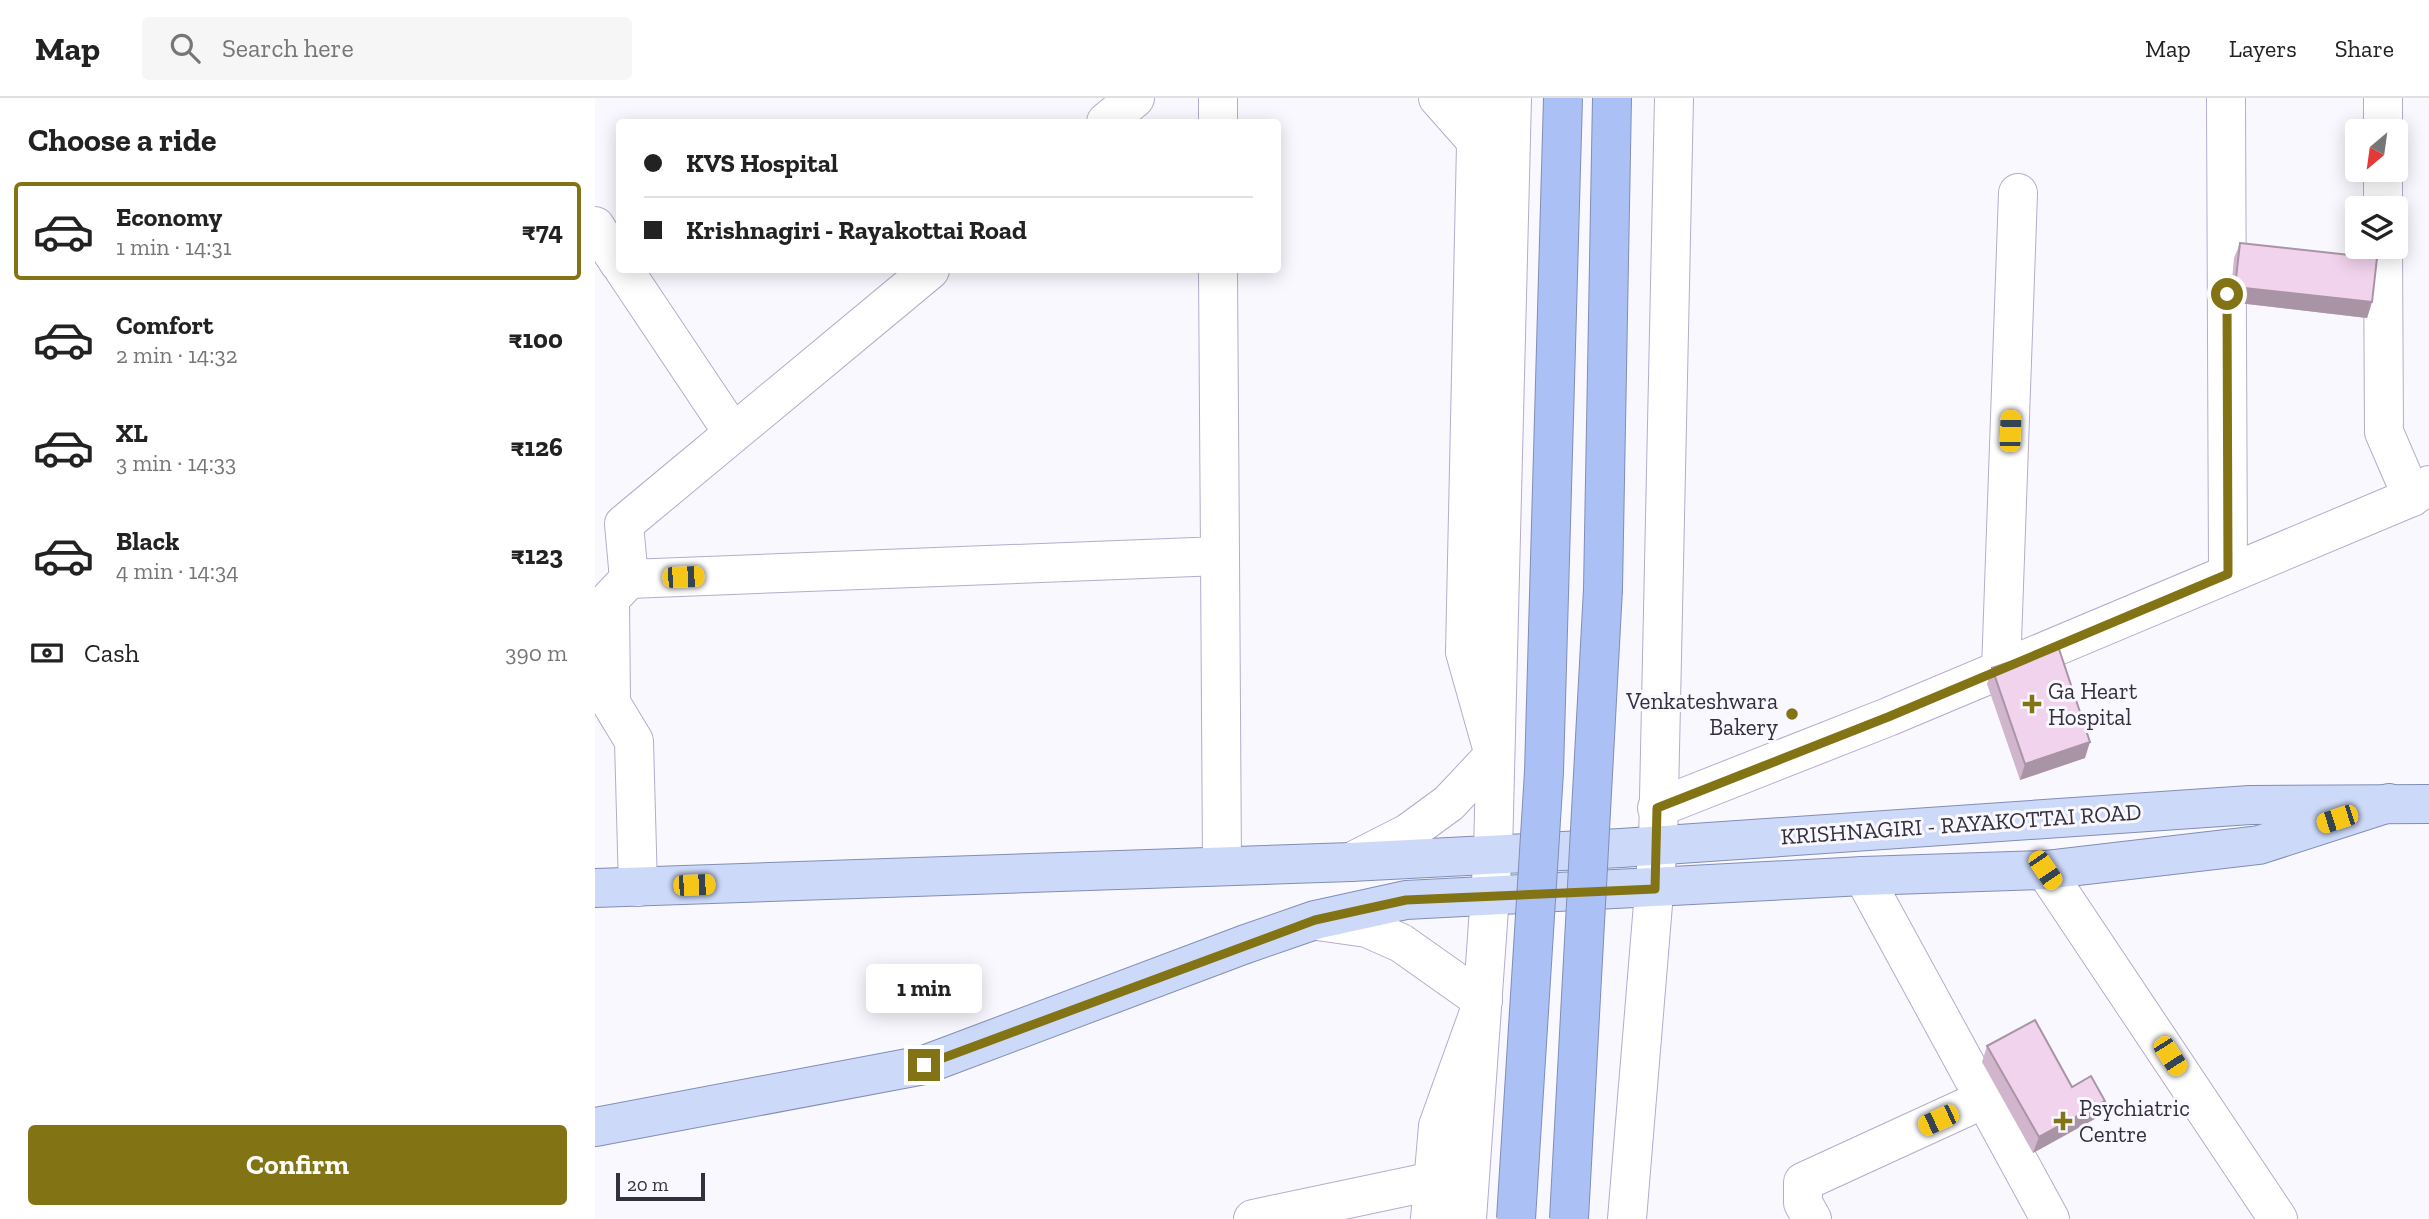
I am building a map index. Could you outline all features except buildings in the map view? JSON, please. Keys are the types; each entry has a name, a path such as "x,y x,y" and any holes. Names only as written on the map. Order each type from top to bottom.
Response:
{"highway":[{"path":"1516,1219 1544,772 1563,98"},
{"path":"1569,1219 1603,589 1612,98"}],"main road":[{"path":"595,1127 924,1065 1315,920 1406,900 1863,876 2045,870 2259,845 2389,803"},
{"name":"KRISHNAGIRI - RAYAKOTTAI ROAD","path":"595,888 1351,862 1493,852 1658,826 2250,805 2429,804"}],"street":[{"path":"1110,119 1135,98"},
{"path":"1217,98 1218,119"},
{"path":"1438,98 1476,141"},
{"path":"1477,98 1465,652 1494,755"},
{"path":"1467,1219 1493,852 1512,98"},
{"path":"1627,1219 1658,826 1673,244 1674,98"},
{"path":"2226,98 2228,574"},
{"path":"2383,98 2383,119"},
{"path":"2001,670 2018,193"},
{"path":"595,226 616,258"},
{"path":"1658,826 2001,670 2421,491 2384,432 2383,259"},
{"path":"626,273 733,433"},
{"path":"629,579 624,524 925,273"},
{"path":"1218,273 1222,866"},
{"path":"638,887 635,741 611,703 610,599 629,579 1220,556"},
{"path":"1351,862 1408,833 1449,803 1494,755"},
{"path":"2045,870 2278,1219"},
{"path":"1863,876 2050,1219"},
{"path":"1315,920 1367,928 1401,943 1483,1001"},
{"path":"1430,1219 1438,1126 1483,1001"},
{"path":"1812,1219 1803,1203 1803,1182 1984,1099"},
{"path":"1253,1219 1433,1181"}],"place":[{"name":"Ga Heart Hospital","path":"2032,704"},
{"name":"Venkateshwara Bakery","path":"1792,714"},
{"name":"Psychiatric Centre","path":"2063,1121"}],"route":[{"path":"924,1065 1315,920 1406,900 1655,889 1657,808 1888,717 2228,574 2227,294"}]}
